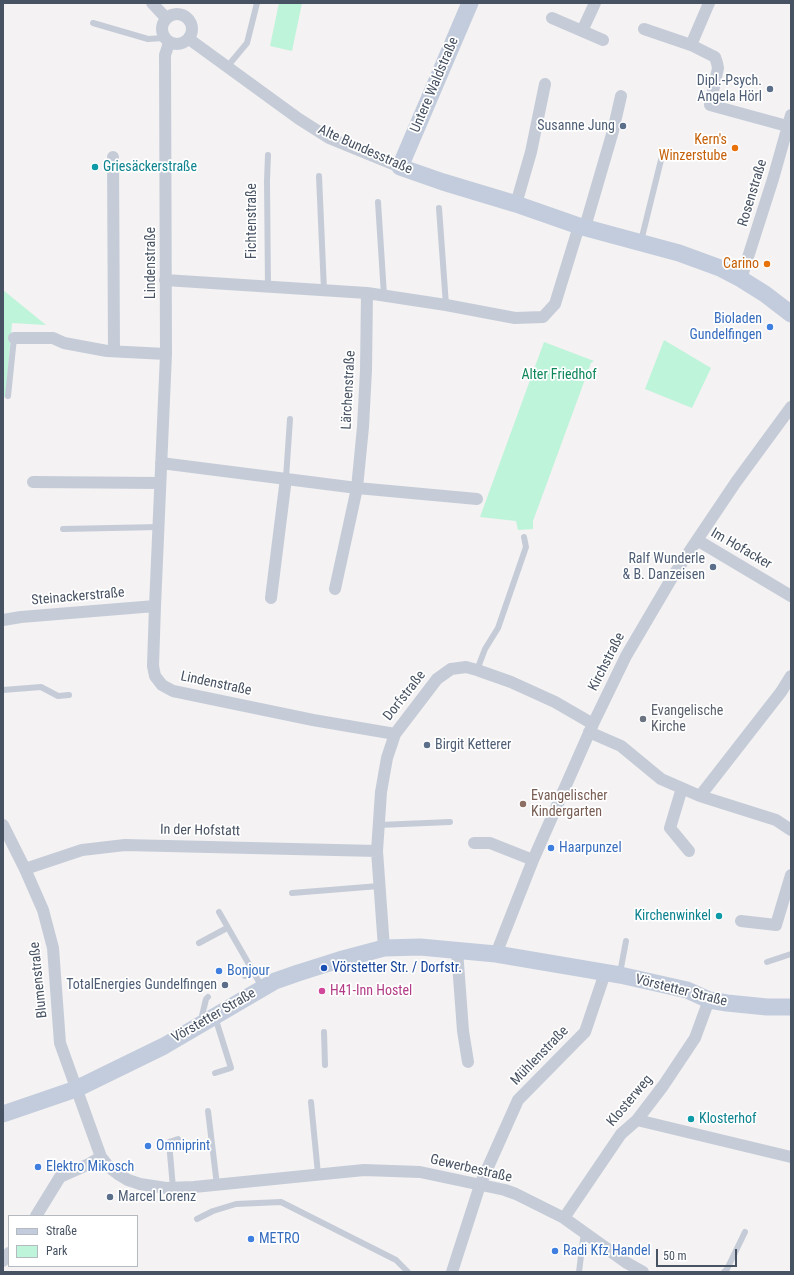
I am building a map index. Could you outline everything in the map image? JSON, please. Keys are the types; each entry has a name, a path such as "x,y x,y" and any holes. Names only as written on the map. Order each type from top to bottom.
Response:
{"street":[{"path":"152,3 166,18"},
{"name":"Untere Waldstraße","path":"400,167 470,3"},
{"path":"582,31 595,3"},
{"path":"691,45 709,3"},
{"path":"175,14 185,16 191,24 191,34 189,39 183,44 176,45 166,40 161,31 162,24 166,18 175,14"},
{"path":"552,18 603,40"},
{"path":"644,29 691,45 715,58 717,63 717,75 710,105 787,126"},
{"name":"Alte Bundesstraße","path":"189,39 299,119 329,138 400,167 444,182 516,204 582,227 641,242 720,268 765,294 791,314"},
{"name":"Lindenstraße","path":"166,40 166,354 155,606 153,666 155,676 162,685 173,691 313,720 395,734"},
{"path":"516,204 531,152 545,84"},
{"path":"165,280 367,293 446,305 516,318 543,317 555,304 582,227 612,131 621,96"},
{"name":"Rosenstraße","path":"741,279 773,179 791,115"},
{"path":"113,157 114,351"},
{"name":"Lärchenstraße","path":"335,589 357,488 366,377 367,293"},
{"path":"14,338 54,338 64,343 114,351 166,354"},
{"name":"Kirchstraße","path":"496,954 533,860 591,728 626,656 673,576 736,482 791,408"},
{"path":"161,463 357,488 477,500"},
{"path":"271,598 286,478"},
{"path":"33,482 160,483"},
{"name":"Im Hofacker","path":"697,540 791,596"},
{"name":"Steinackerstraße","path":"3,620 21,617 155,606"},
{"name":"Dorfstraße","path":"384,948 377,851 381,792 387,758 395,734 437,679 451,669 466,667 477,670 511,682 556,702 591,728"},
{"path":"700,796 773,703 791,676"},
{"path":"591,728 621,746 661,779 700,796 776,820 791,830"},
{"path":"682,788 670,828 689,851"},
{"name":"Blumenstraße","path":"3,825 25,869 42,910 53,948 60,1043 76,1089"},
{"path":"474,843 490,843 533,860"},
{"name":"In der Hofstatt","path":"25,869 82,850 124,845 377,851"},
{"path":"741,921 776,925 791,878"},
{"name":"Vörstetter Straße","path":"3,1114 76,1089 164,1046 262,988 298,972 384,948 420,947 496,954 612,974 687,990 709,1000 767,1007 791,1007"},
{"path":"457,950 463,1031 468,1062"},
{"name":"Mühlenstraße","path":"452,1272 480,1185 518,1100 585,1032 612,974"},
{"name":"Klosterweg","path":"564,1218 621,1134 637,1120 663,1086 695,1038 709,1000"},
{"name":"Gewerbestraße","path":"76,1089 101,1157 109,1168 128,1180 140,1184 173,1188 364,1170 420,1172 505,1190 564,1218 627,1263 643,1272"},
{"path":"637,1120 791,1157"},
{"path":"37,1215 60,1176 89,1164 101,1157"}],"lane":[{"path":"227,67 247,43 257,3"},
{"path":"93,23 148,40 166,40"},
{"name":"Fichtenstraße","path":"268,154 268,287"},
{"path":"641,242 660,160"},
{"path":"320,176 324,290"},
{"path":"378,202 384,295"},
{"path":"439,208 446,305"},
{"path":"8,396 14,338"},
{"path":"286,478 290,419"},
{"path":"63,529 159,527"},
{"path":"477,670 485,648 498,628 526,547 524,537"},
{"path":"3,690 41,687 58,696 69,695"},
{"path":"379,825 450,822"},
{"path":"292,893 379,886"},
{"path":"219,912 262,988"},
{"path":"199,943 227,928"},
{"name":"Vörstetter Straße","path":"612,974 626,941"},
{"path":"767,962 791,954"},
{"path":"246,976 254,972"},
{"path":"200,1024 206,998 208,997"},
{"path":"215,1015 231,1068 215,1072"},
{"path":"324,1032 325,1065"},
{"path":"311,1102 318,1174"},
{"path":"208,1111 217,1185"},
{"path":"173,1188 169,1142 178,1139"},
{"path":"198,1220 213,1211 236,1204 280,1202 396,1260 408,1272"},
{"path":"579,1272 584,1232"},
{"path":"724,1272 727,1269 745,1232"}],"green space":[{"path":"279,3 302,3 292,51 270,46"},
{"path":"3,290 46,325 12,323 6,394 3,400"},
{"path":"664,340 711,368 692,408 645,389"},
{"name":"Alter Friedhof","path":"544,342 594,361 591,363 533,521 533,529 518,530 516,521 480,517"}],"place":[{"name":"Dipl.-Psych. Angela Hörl","path":"770,89"},
{"name":"Susanne Jung","path":"623,126"},
{"name":"Kern's Winzerstube","path":"735,148"},
{"name":"Griesäckerstraße","path":"95,167"},
{"name":"Carino","path":"767,264"},
{"name":"Bioladen Gundelfingen","path":"770,327"},
{"name":"Ralf Wunderle & B. Danzeisen","path":"713,567"},
{"name":"Evangelische Kirche","path":"643,719"},
{"name":"Birgit Ketterer","path":"427,745"},
{"name":"Evangelischer Kindergarten","path":"523,804"},
{"name":"Haarpunzel","path":"551,848"},
{"name":"Kirchenwinkel","path":"719,916"},
{"name":"Vörstetter Str. / Dorfstr.","path":"324,968"},
{"name":"Bonjour","path":"219,971"},
{"name":"TotalEnergies Gundelfingen","path":"225,985"},
{"name":"H41-Inn Hostel","path":"322,991"},
{"name":"Klosterhof","path":"691,1119"},
{"name":"Omniprint","path":"148,1146"},
{"name":"Elektro Mikosch","path":"38,1167"},
{"name":"Marcel Lorenz","path":"110,1197"},
{"name":"METRO","path":"251,1239"},
{"name":"Radi Kfz Handel","path":"555,1251"}]}
